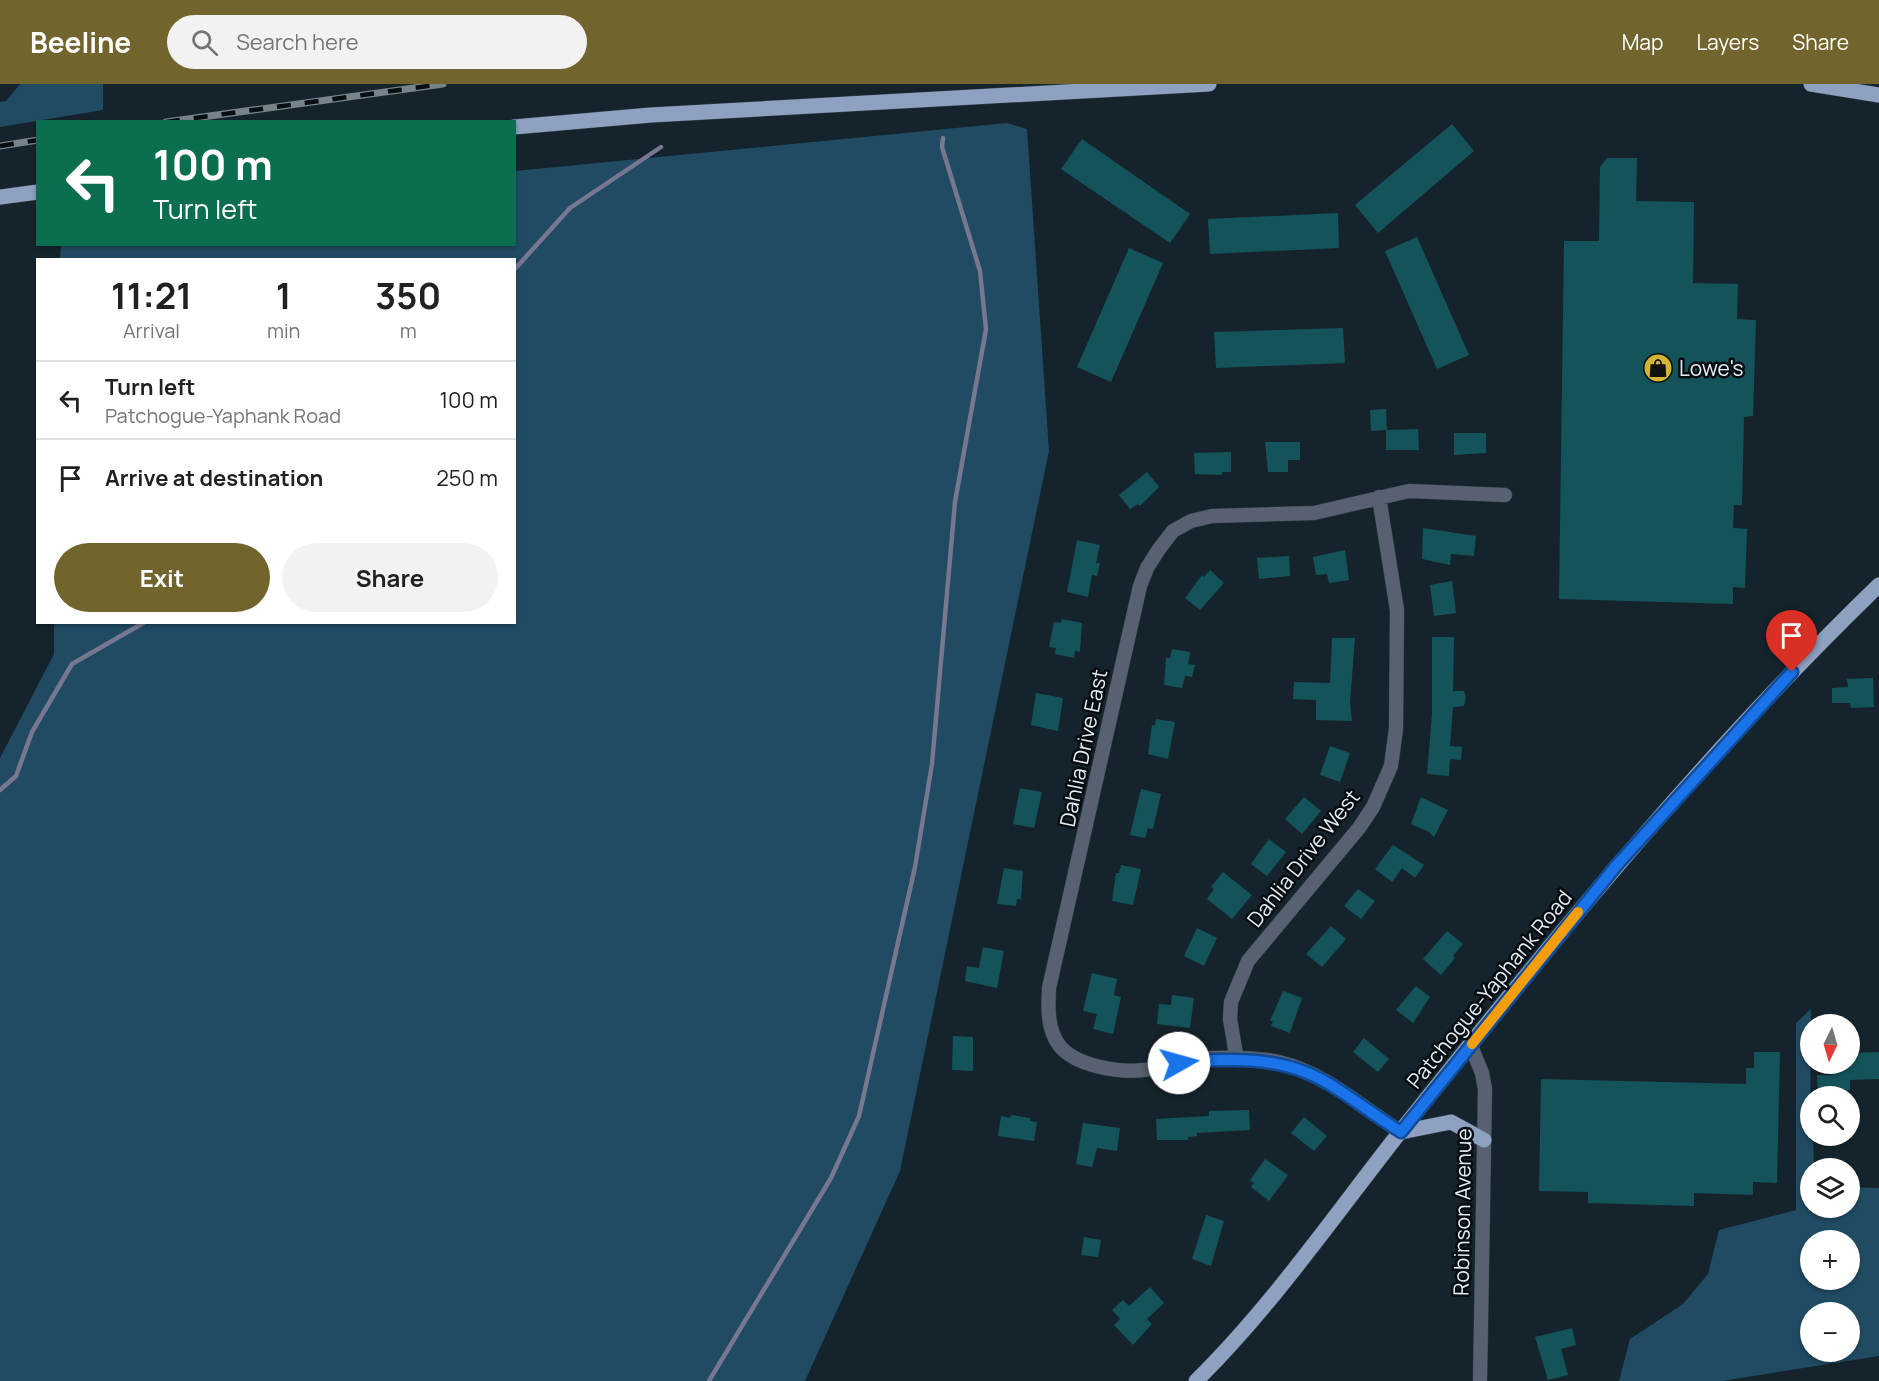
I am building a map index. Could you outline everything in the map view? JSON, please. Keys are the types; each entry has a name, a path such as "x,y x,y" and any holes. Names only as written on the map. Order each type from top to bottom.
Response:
{"main road":[{"path":"516,127 662,115 1209,84"},
{"path":"1810,84 1879,95"},
{"path":"0,197 36,192"},
{"name":"Patchogue-Yaphank Road","path":"1196,1381 1275,1292 1594,893 1684,789 1808,656 1879,585"},
{"path":"1401,1132 1451,1122 1484,1140"}],"street":[{"name":"Dahlia Drive East","path":"1401,1132 1314,1074 1278,1062 1197,1059 1143,1070 1112,1071 1080,1060 1060,1046 1051,1027 1047,1008 1140,586 1147,568 1173,531 1191,521 1212,516 1314,513 1409,491 1505,495"},
{"name":"Dahlia Drive West","path":"1237,1060 1230,1019 1231,1002 1248,961 1359,828 1373,807 1391,766 1396,729 1397,610 1379,497"},
{"name":"Robinson Avenue","path":"1471,1046 1482,1073 1485,1089 1480,1381"}],"shaded area":[{"path":"20,84 103,84 103,110 0,127 0,102 6,101"},
{"path":"1007,123 1027,129 1049,451 900,1171 805,1381 0,1381 0,758 54,654 54,624 516,624 516,258 60,258 61,246 516,246 516,171"},
{"path":"1800,1019 1800,1074 1810,1074 1810,1086 1800,1086 1800,1146 1813,1146 1814,1158 1800,1158 1800,1218 1860,1218 1860,1187 1879,1188 1879,1356 1860,1359 1860,1302 1800,1302 1800,1362 1841,1362 1722,1381 1619,1381 1630,1339 1683,1304 1708,1274 1719,1230 1796,1210 1796,1023"}],"building":[{"path":"1452,124 1474,151 1378,233 1355,205"},
{"path":"1082,139 1190,214 1170,243 1061,169"},
{"name":"Lowe's","path":"1607,158 1637,158 1636,201 1694,202 1693,283 1738,284 1737,319 1756,320 1753,416 1744,417 1742,505 1734,505 1733,528 1747,529 1745,588 1733,587 1733,604 1559,599 1564,241 1599,241 1600,167"},
{"path":"1338,213 1339,248 1210,254 1208,219"},
{"path":"1417,237 1469,355 1437,369 1385,251"},
{"path":"1129,248 1163,263 1111,382 1077,367"},
{"path":"1343,328 1345,363 1216,368 1214,332"},
{"path":"1386,409 1387,430 1418,429 1419,450 1386,450 1386,430 1371,431 1370,410"},
{"path":"1454,433 1486,433 1486,453 1454,455"},
{"path":"1265,442 1300,442 1300,460 1288,460 1288,472 1268,472"},
{"path":"1231,452 1231,472 1222,472 1222,475 1195,474 1194,453"},
{"path":"1147,472 1159,487 1140,506 1138,504 1130,509 1119,495"},
{"path":"1423,528 1476,536 1474,556 1451,554 1450,565 1422,559"},
{"path":"1077,540 1100,545 1096,563 1100,563 1097,576 1092,575 1088,597 1067,592"},
{"path":"1345,550 1349,580 1329,583 1327,574 1316,575 1313,557"},
{"path":"1289,556 1290,576 1259,579 1257,558"},
{"path":"1210,570 1224,583 1200,610 1185,598 1202,575 1204,577"},
{"path":"1452,581 1456,613 1434,616 1430,585"},
{"path":"1062,619 1082,623 1080,652 1075,651 1074,658 1055,654 1056,648 1049,647 1054,622 1061,623"},
{"path":"1432,637 1454,637 1453,691 1464,691 1466,697 1464,706 1453,707 1450,746 1462,747 1461,760 1450,759 1449,776 1427,774 1432,714"},
{"path":"1332,638 1355,638 1350,702 1352,721 1316,720 1316,700 1293,699 1294,682 1330,683"},
{"path":"1172,649 1190,652 1188,664 1195,665 1192,677 1185,676 1182,688 1164,685 1166,658 1170,658"},
{"path":"1873,678 1874,707 1851,708 1850,703 1832,703 1832,688 1848,687 1847,679"},
{"path":"1036,693 1063,698 1058,731 1031,725"},
{"path":"1156,719 1175,722 1168,759 1148,754 1152,725 1155,726"},
{"path":"1330,746 1350,753 1340,782 1320,775"},
{"path":"1020,788 1042,792 1034,828 1013,824"},
{"path":"1141,789 1161,794 1153,829 1148,828 1145,838 1130,835"},
{"path":"1304,797 1321,811 1302,834 1285,819"},
{"path":"1421,797 1448,810 1434,837 1429,832 1411,824"},
{"path":"1269,839 1286,852 1267,876 1251,864"},
{"path":"1393,845 1424,865 1415,878 1402,868 1392,882 1375,869"},
{"path":"1121,865 1141,869 1133,905 1112,901 1116,873 1119,873"},
{"path":"1004,868 1023,871 1021,899 1017,899 1016,906 997,904"},
{"path":"1223,872 1252,895 1232,919 1207,899 1214,889 1211,887"},
{"path":"1358,889 1375,901 1361,919 1344,906"},
{"path":"1331,926 1346,939 1322,967 1306,954"},
{"path":"1197,928 1217,938 1204,966 1184,956"},
{"path":"1447,931 1463,944 1441,975 1423,959"},
{"path":"983,947 1004,951 997,988 965,981 967,966 979,968"},
{"path":"1092,973 1117,979 1114,995 1121,997 1113,1034 1093,1029 1097,1014 1083,1011"},
{"path":"1416,986 1430,997 1413,1023 1396,1010"},
{"path":"1283,991 1302,998 1290,1033 1271,1026 1273,1021 1270,1021"},
{"path":"1172,995 1194,998 1190,1028 1157,1024 1159,1004 1171,1005"},
{"path":"953,1036 973,1037 973,1071 952,1070"},
{"path":"1364,1038 1389,1059 1378,1072 1353,1052"},
{"path":"1754,1052 1780,1052 1777,1183 1753,1182 1753,1195 1694,1193 1694,1206 1588,1203 1588,1192 1539,1191 1541,1079 1746,1084 1746,1068 1754,1068"},
{"path":"1879,1052 1879,1079 1850,1080 1850,1086 1818,1086 1817,1075 1860,1074 1860,1053"},
{"path":"1249,1110 1250,1130 1197,1133 1197,1136 1188,1137 1188,1140 1157,1140 1156,1119 1209,1116 1209,1111"},
{"path":"1011,1115 1030,1118 1030,1121 1037,1122 1034,1141 998,1136 1001,1116 1010,1118"},
{"path":"1304,1117 1327,1136 1314,1151 1291,1133"},
{"path":"1083,1123 1120,1128 1117,1151 1097,1148 1092,1167 1076,1164"},
{"path":"1265,1159 1288,1175 1269,1201 1251,1187 1254,1183 1250,1180"},
{"path":"1206,1215 1224,1221 1211,1266 1192,1259"},
{"path":"1084,1237 1101,1240 1098,1257 1081,1255"},
{"path":"1150,1287 1164,1303 1147,1319 1152,1324 1133,1345 1114,1325 1120,1319 1112,1310 1123,1300 1129,1306"},
{"path":"1572,1328 1576,1345 1561,1349 1568,1375 1548,1380 1535,1337"}],"waterway":[{"path":"709,1381 831,1178 859,1116 915,867 932,764 955,502 986,329 980,271 942,147 943,138"},
{"path":"516,268 570,208 661,147"},
{"path":"0,790 16,776 32,732 72,664 142,624"}],"railway":[{"path":"181,120 443,84"},
{"path":"0,146 36,140"}],"slow traffic":[{"path":"1472,1044 1578,912"}],"place":[{"name":"Lowe's","path":"1658,368"}],"route":[{"path":"1179,1063 1197,1059 1259,1059 1278,1062 1314,1074 1401,1132 1616,866 1792,672"}]}
